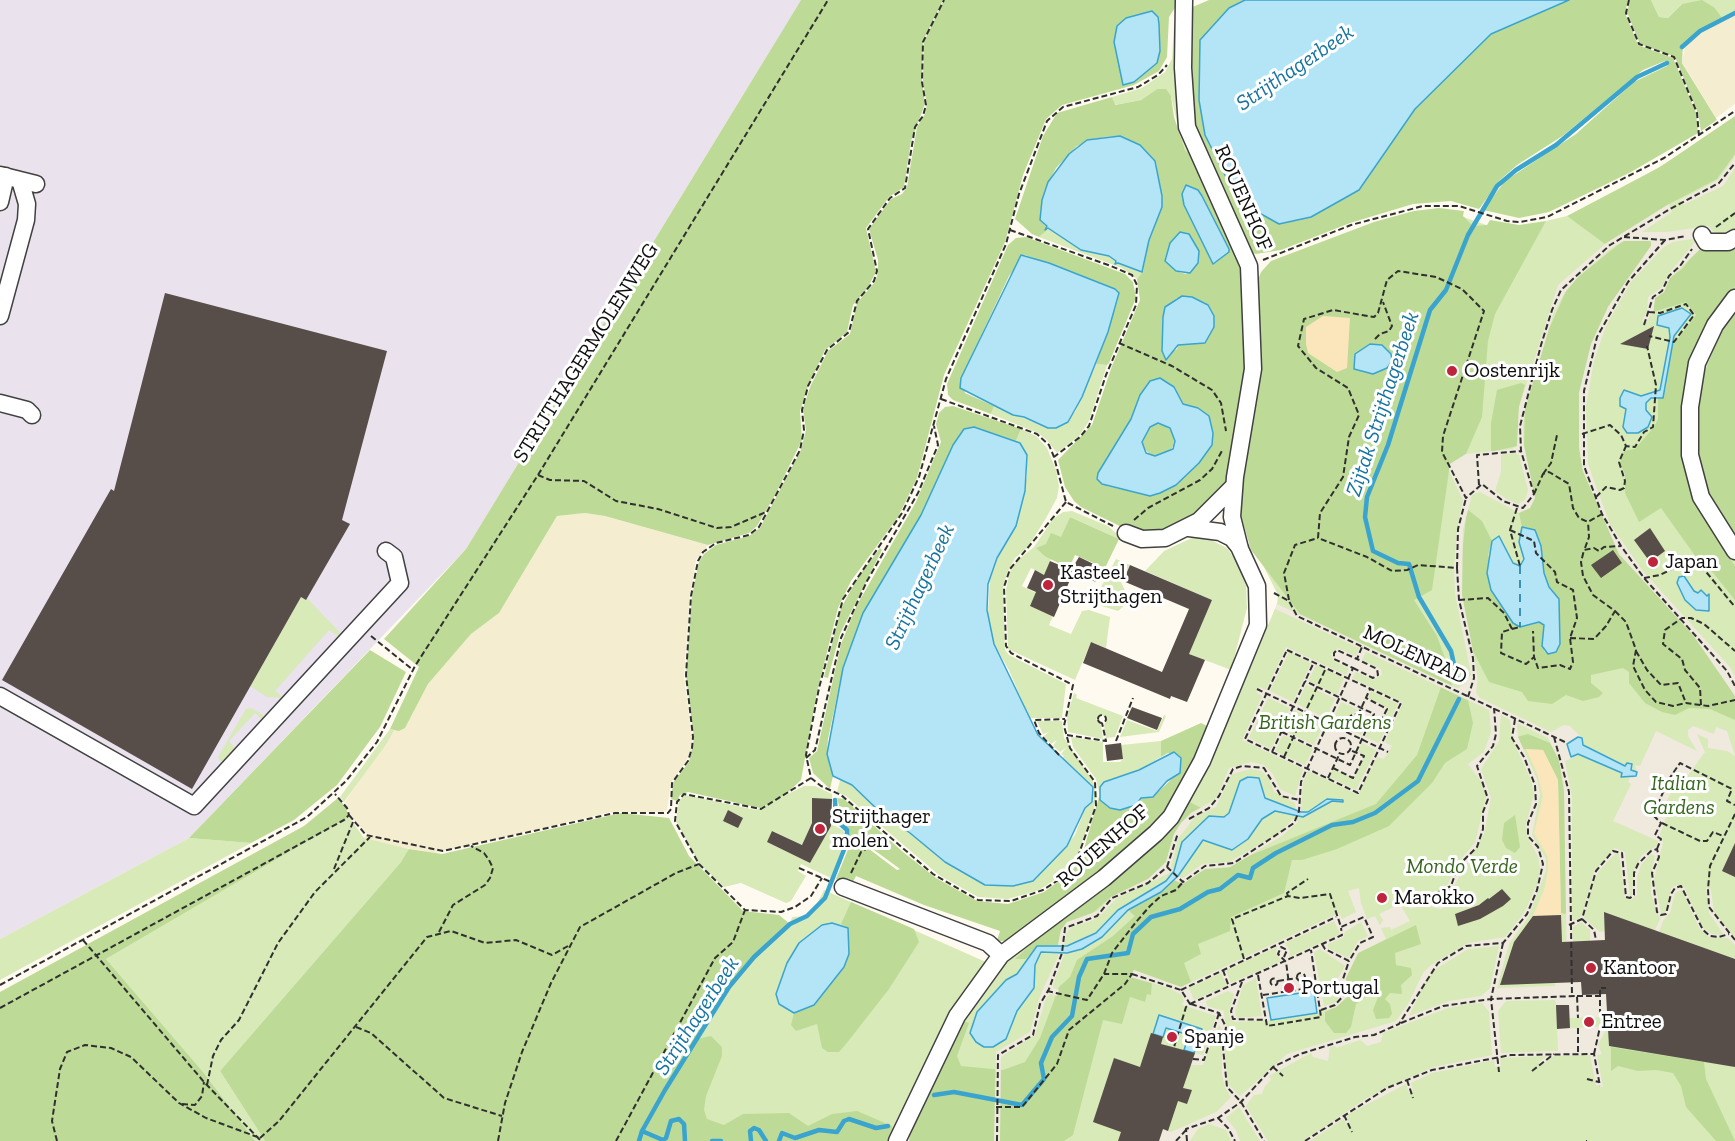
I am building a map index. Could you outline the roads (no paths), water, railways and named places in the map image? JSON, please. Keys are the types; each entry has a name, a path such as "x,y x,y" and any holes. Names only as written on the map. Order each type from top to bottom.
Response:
{"street":[{"name":"ROUENHOF","path":"897,1141 957,1016 1002,955 1104,878 1156,833 1171,816 1202,761 1254,638 1259,611 1257,586 1240,549 1232,517 1234,486 1253,369 1249,266 1186,127 1183,68 1184,0"},
{"path":"9,177 36,184"},
{"path":"0,202 9,177"},
{"path":"0,316 26,220 27,204 9,177"},
{"path":"1702,235 1706,242 1728,242 1735,238"},
{"path":"1735,298 1715,325 1696,363 1690,408 1690,455 1701,497 1735,551"},
{"path":"0,403 27,410 32,415 24,418 0,411"},
{"name":"ROUENHOF","path":"1126,533 1142,539 1154,539 1165,538 1189,528 1234,486"},
{"name":"ROUENHOF","path":"1189,528 1220,532 1232,538 1240,549"},
{"path":"0,696 194,806 400,583 394,557 386,551"},
{"path":"843,887 988,943 1002,955"}],"water":[{"path":"1245,0 1569,0 1491,34 1415,109 1359,190 1311,217 1279,224 1238,201 1205,135 1199,100 1200,40 1229,8"},
{"path":"1152,11 1158,17 1159,24 1160,51 1157,63 1134,82 1123,85 1114,42 1117,26 1126,18"},
{"path":"1120,136 1140,145 1155,161 1162,196 1162,207 1149,240 1142,272 1118,263 1115,264 1116,261 1109,256 1081,250 1048,228 1045,230 1047,226 1040,220 1042,200 1048,182 1069,154 1087,140"},
{"path":"1186,185 1198,190 1229,249 1229,252 1213,264 1184,205 1182,194"},
{"path":"1180,232 1189,234 1199,251 1198,263 1190,273 1176,271 1165,261 1170,243"},
{"path":"1021,255 1049,263 1115,289 1119,293 1108,332 1082,397 1068,422 1056,428 1048,428 1024,417 1013,415 960,388 961,378"},
{"path":"1182,296 1192,297 1208,305 1214,316 1214,327 1205,343 1178,345 1166,360 1162,351 1165,307"},
{"path":"1682,308 1691,314 1674,336 1663,398 1651,398 1646,403 1646,410 1652,417 1648,427 1638,433 1627,433 1623,427 1626,409 1620,406 1620,398 1624,390 1641,396 1660,390 1670,337 1669,328 1657,325 1658,316"},
{"path":"1370,344 1382,345 1391,354 1392,361 1387,368 1373,374 1354,369 1355,354"},
{"path":"1160,378 1174,387 1183,404 1198,408 1209,416 1213,433 1212,445 1199,463 1176,485 1150,496 1102,484 1097,479 1098,473 1131,419 1140,395 1150,381","holes":["1158,423 1170,428 1175,441 1173,449 1155,456 1146,453 1142,442 1150,427"]},
{"path":"974,427 1020,443 1027,455 1025,491 1016,526 997,558 988,584 987,610 994,644 1038,735 1093,787 1092,802 1085,808 1067,846 1033,881 1013,886 985,885 945,862 879,811 852,785 833,776 827,754 843,668 863,613 921,515 953,445 964,429"},
{"path":"1522,527 1535,530 1541,546 1544,573 1549,587 1559,599 1560,644 1556,652 1548,654 1542,646 1544,625 1539,622 1520,627 1513,623 1491,590 1487,573 1492,541 1499,536 1513,563 1520,566 1524,559 1519,542"},
{"path":"1684,576 1694,591 1698,593 1701,590 1707,596 1709,594 1709,611 1696,610 1685,600 1677,583 1679,577"},
{"path":"1578,737 1582,738 1583,745 1625,766 1627,763 1632,764 1631,770 1637,772 1636,776 1621,777 1622,773 1578,754 1571,757 1567,744"},
{"path":"1174,752 1181,758 1180,773 1167,781 1153,797 1141,798 1136,805 1120,810 1110,808 1100,800 1100,787 1104,782 1139,770"},
{"path":"1248,777 1259,778 1265,798 1301,812 1308,812 1327,799 1343,800 1343,802 1332,801 1303,817 1275,811 1262,819 1248,839 1232,850 1203,840 1178,876 1161,892 1128,910 1102,937 1082,949 1067,953 1041,952 1035,965 1034,988 1017,1011 1006,1039 993,1047 984,1047 976,1042 970,1033 977,1012 1006,980 1017,974 1037,946 1067,946 1096,933 1118,910 1166,881 1174,871 1182,842 1209,816 1224,817 1229,813 1240,781"},
{"path":"832,923 848,928 849,954 844,967 814,1005 794,1013 779,1004 776,994 787,963 799,943 822,925"},
{"path":"1314,991 1317,1013 1271,1020 1267,998"},
{"path":"1159,1015 1202,1029 1194,1053 1184,1050 1189,1035 1166,1028 1163,1037 1153,1034"}],"waterway":[{"name":"Zijtak Strijthagerbeek","path":"1682,47 1700,31 1735,13"},
{"name":"Zijtak Strijthagerbeek","path":"1457,678 1451,651 1419,597 1409,564 1398,563 1373,551 1365,517 1367,497 1388,445 1430,310 1446,290 1468,235 1497,186 1516,170 1556,145 1637,77 1667,63"},
{"name":"Zijtak Strijthagerbeek","path":"934,1095 954,1092 1022,1105 1044,1079 1041,1063 1052,1037 1072,1016 1079,977 1087,959 1128,953 1133,934 1151,917 1180,909 1208,892 1220,889 1238,875 1250,878 1253,868 1276,853 1332,825 1353,822 1375,813 1418,781 1459,699"},
{"name":"Strijthagerbeek","path":"639,1141 642,1131 665,1090 729,987 754,957 790,924 807,916 825,898 847,842 847,830 836,820 835,800"},
{"name":"Zijtak Strijthagerbeek","path":"642,1131 663,1140 666,1138 671,1121 679,1119 684,1124 685,1141"},
{"name":"Zijtak Strijthagerbeek","path":"779,1141 782,1133 795,1138 819,1130 837,1132 844,1121 849,1119 876,1128 888,1126"},
{"name":"Zijtak Strijthagerbeek","path":"751,1141 750,1131 754,1128 759,1130 766,1141"},
{"name":"Zijtak Strijthagerbeek","path":"712,1141 721,1141"}],"place":[{"name":"Oostenrijk","path":"1452,371"},
{"name":"Japan","path":"1653,562"},
{"name":"Kasteel Strijthagen","path":"1048,585"},
{"name":"Strijthager molen","path":"820,829"},
{"name":"Marokko","path":"1382,898"},
{"name":"Kantoor","path":"1591,968"},
{"name":"Portugal","path":"1289,988"},
{"name":"Entree","path":"1589,1022"},
{"name":"Spanje","path":"1172,1037"}],"park label":[{"name":"British Gardens","path":"1325,723"},
{"name":"Italian Gardens","path":"1679,796"},
{"name":"Mondo Verde","path":"1462,867"}]}
